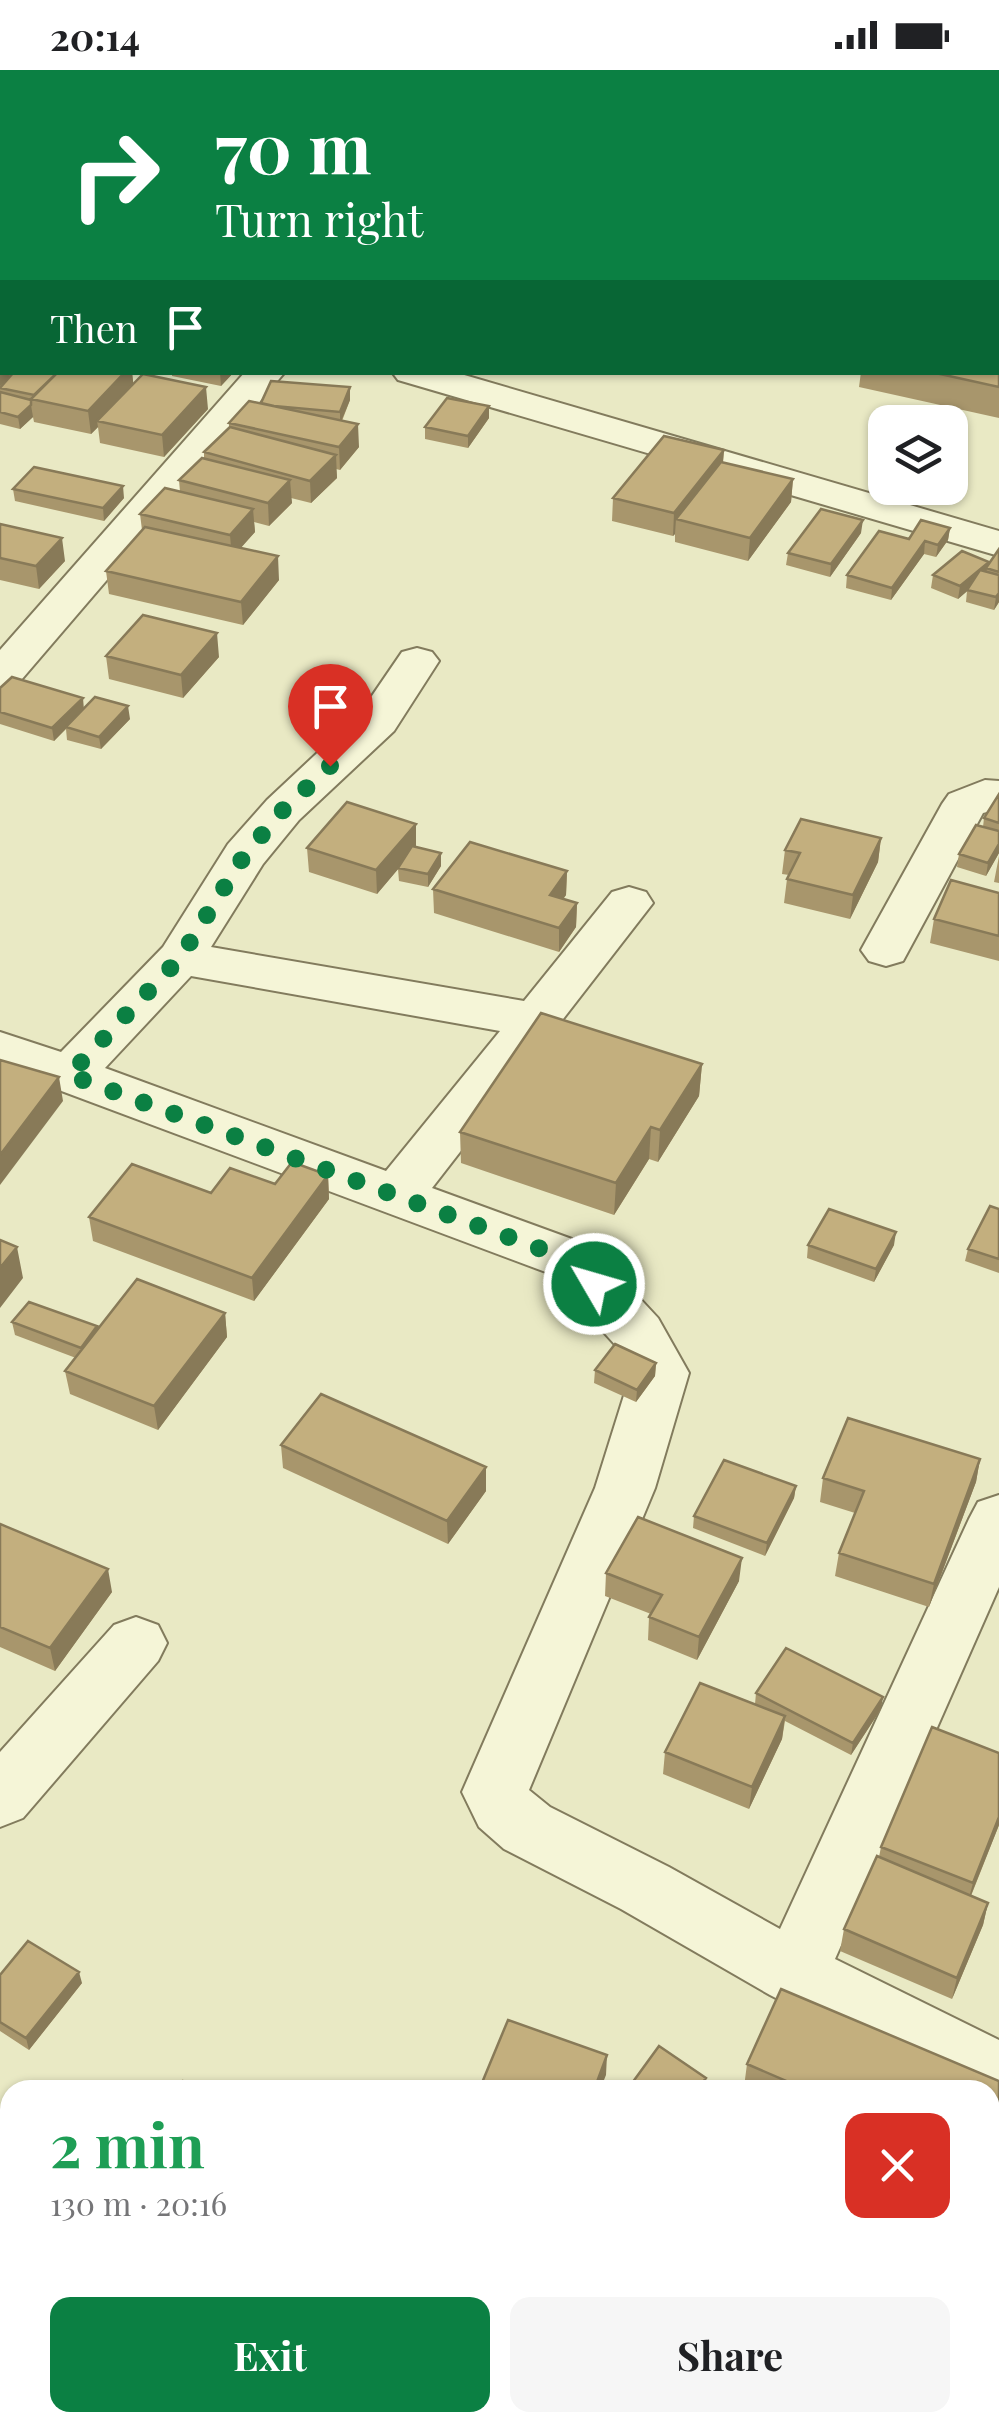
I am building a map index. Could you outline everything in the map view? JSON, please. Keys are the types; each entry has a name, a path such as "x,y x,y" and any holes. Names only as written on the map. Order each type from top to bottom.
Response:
{"street":[{"path":"422,375 999,544"},
{"path":"0,678 235,388"},
{"path":"69,1075 180,958 244,856 283,810 378,721 417,661"},
{"path":"886,950 965,804 986,794 999,795"},
{"path":"396,1196 629,903"},
{"path":"180,958 536,1020"},
{"path":"0,1049 571,1260 638,1333 660,1373 625,1488 495,1792 502,1807 527,1828 645,1888 794,1974 999,2076"},
{"path":"794,1974 999,1519"},
{"path":"0,1798 136,1642"}],"building":[{"path":"11,375 55,375 34,395 0,388"},
{"path":"55,375 122,375 88,411 31,399"},
{"path":"142,375 206,387 162,435 97,421"},
{"path":"945,375 999,375 999,387"},
{"path":"271,381 350,387 340,412 261,403"},
{"path":"0,392 31,400 31,405 18,417 0,412"},
{"path":"447,398 489,406 468,436 425,427"},
{"path":"249,401 358,424 339,447 229,423"},
{"path":"230,427 336,455 310,481 204,452"},
{"path":"664,436 724,450 674,513 613,498"},
{"path":"202,458 290,480 268,503 179,480"},
{"path":"721,462 793,479 750,538 676,519"},
{"path":"34,467 123,486 103,508 13,489"},
{"path":"165,488 253,509 230,535 140,514"},
{"path":"821,509 863,520 831,564 788,553"},
{"path":"921,520 950,528 938,545 925,541 892,588 847,575 879,531 909,539"},
{"path":"0,524 62,538 36,566 0,558"},
{"path":"145,527 278,556 241,602 106,571"},
{"path":"999,549 999,572 986,568"},
{"path":"962,551 989,562 960,586 933,575"},
{"path":"980,570 999,575 996,597 967,590"},
{"path":"143,615 217,633 181,675 106,656"},
{"path":"12,677 83,698 52,728 0,712 0,688"},
{"path":"95,697 128,706 99,737 66,727"},
{"path":"999,794 999,823 984,818"},
{"path":"347,802 416,824 376,870 307,848"},
{"path":"801,819 881,838 853,895 787,879 800,853 785,850"},
{"path":"976,825 999,831 999,844 988,863 959,854"},
{"path":"470,842 567,871 550,895 577,903 559,928 433,889"},
{"path":"412,846 441,853 428,874 398,868"},
{"path":"951,880 999,893 999,936 934,919"},
{"path":"541,1013 702,1064 660,1130 651,1127 616,1183 460,1132"},
{"path":"0,1060 59,1077 0,1155"},
{"path":"292,1162 328,1175 252,1278 89,1217 132,1164 211,1193 230,1168 275,1184"},
{"path":"990,1206 999,1209 999,1259 968,1249"},
{"path":"829,1209 896,1232 876,1269 808,1245"},
{"path":"0,1240 17,1247 0,1268"},
{"path":"137,1279 225,1313 154,1406 65,1371"},
{"path":"29,1302 97,1326 81,1348 12,1322"},
{"path":"615,1344 656,1363 637,1390 595,1370"},
{"path":"321,1394 486,1467 447,1521 281,1445"},
{"path":"848,1418 980,1459 934,1584 839,1553 864,1491 823,1478"},
{"path":"724,1460 796,1486 767,1543 694,1516"},
{"path":"638,1517 742,1558 699,1637 649,1617 662,1595 606,1573"},
{"path":"0,1524 108,1569 50,1648 0,1627"},
{"path":"786,1648 883,1697 853,1743 756,1693"},
{"path":"700,1683 785,1716 752,1787 665,1752"},
{"path":"932,1727 999,1753 999,1817 973,1883 881,1847"},
{"path":"877,1856 988,1903 957,1978 844,1929"},
{"path":"28,1941 79,1972 26,2038 0,2022 0,1975"},
{"path":"781,1989 997,2080 784,2080 747,2064"},
{"path":"508,2020 607,2055 598,2080 483,2080"},
{"path":"659,2046 706,2078 704,2080 634,2080"}],"route":[{"path":"330,766 283,810 244,856 180,958 69,1075 571,1260 594,1284"}]}
